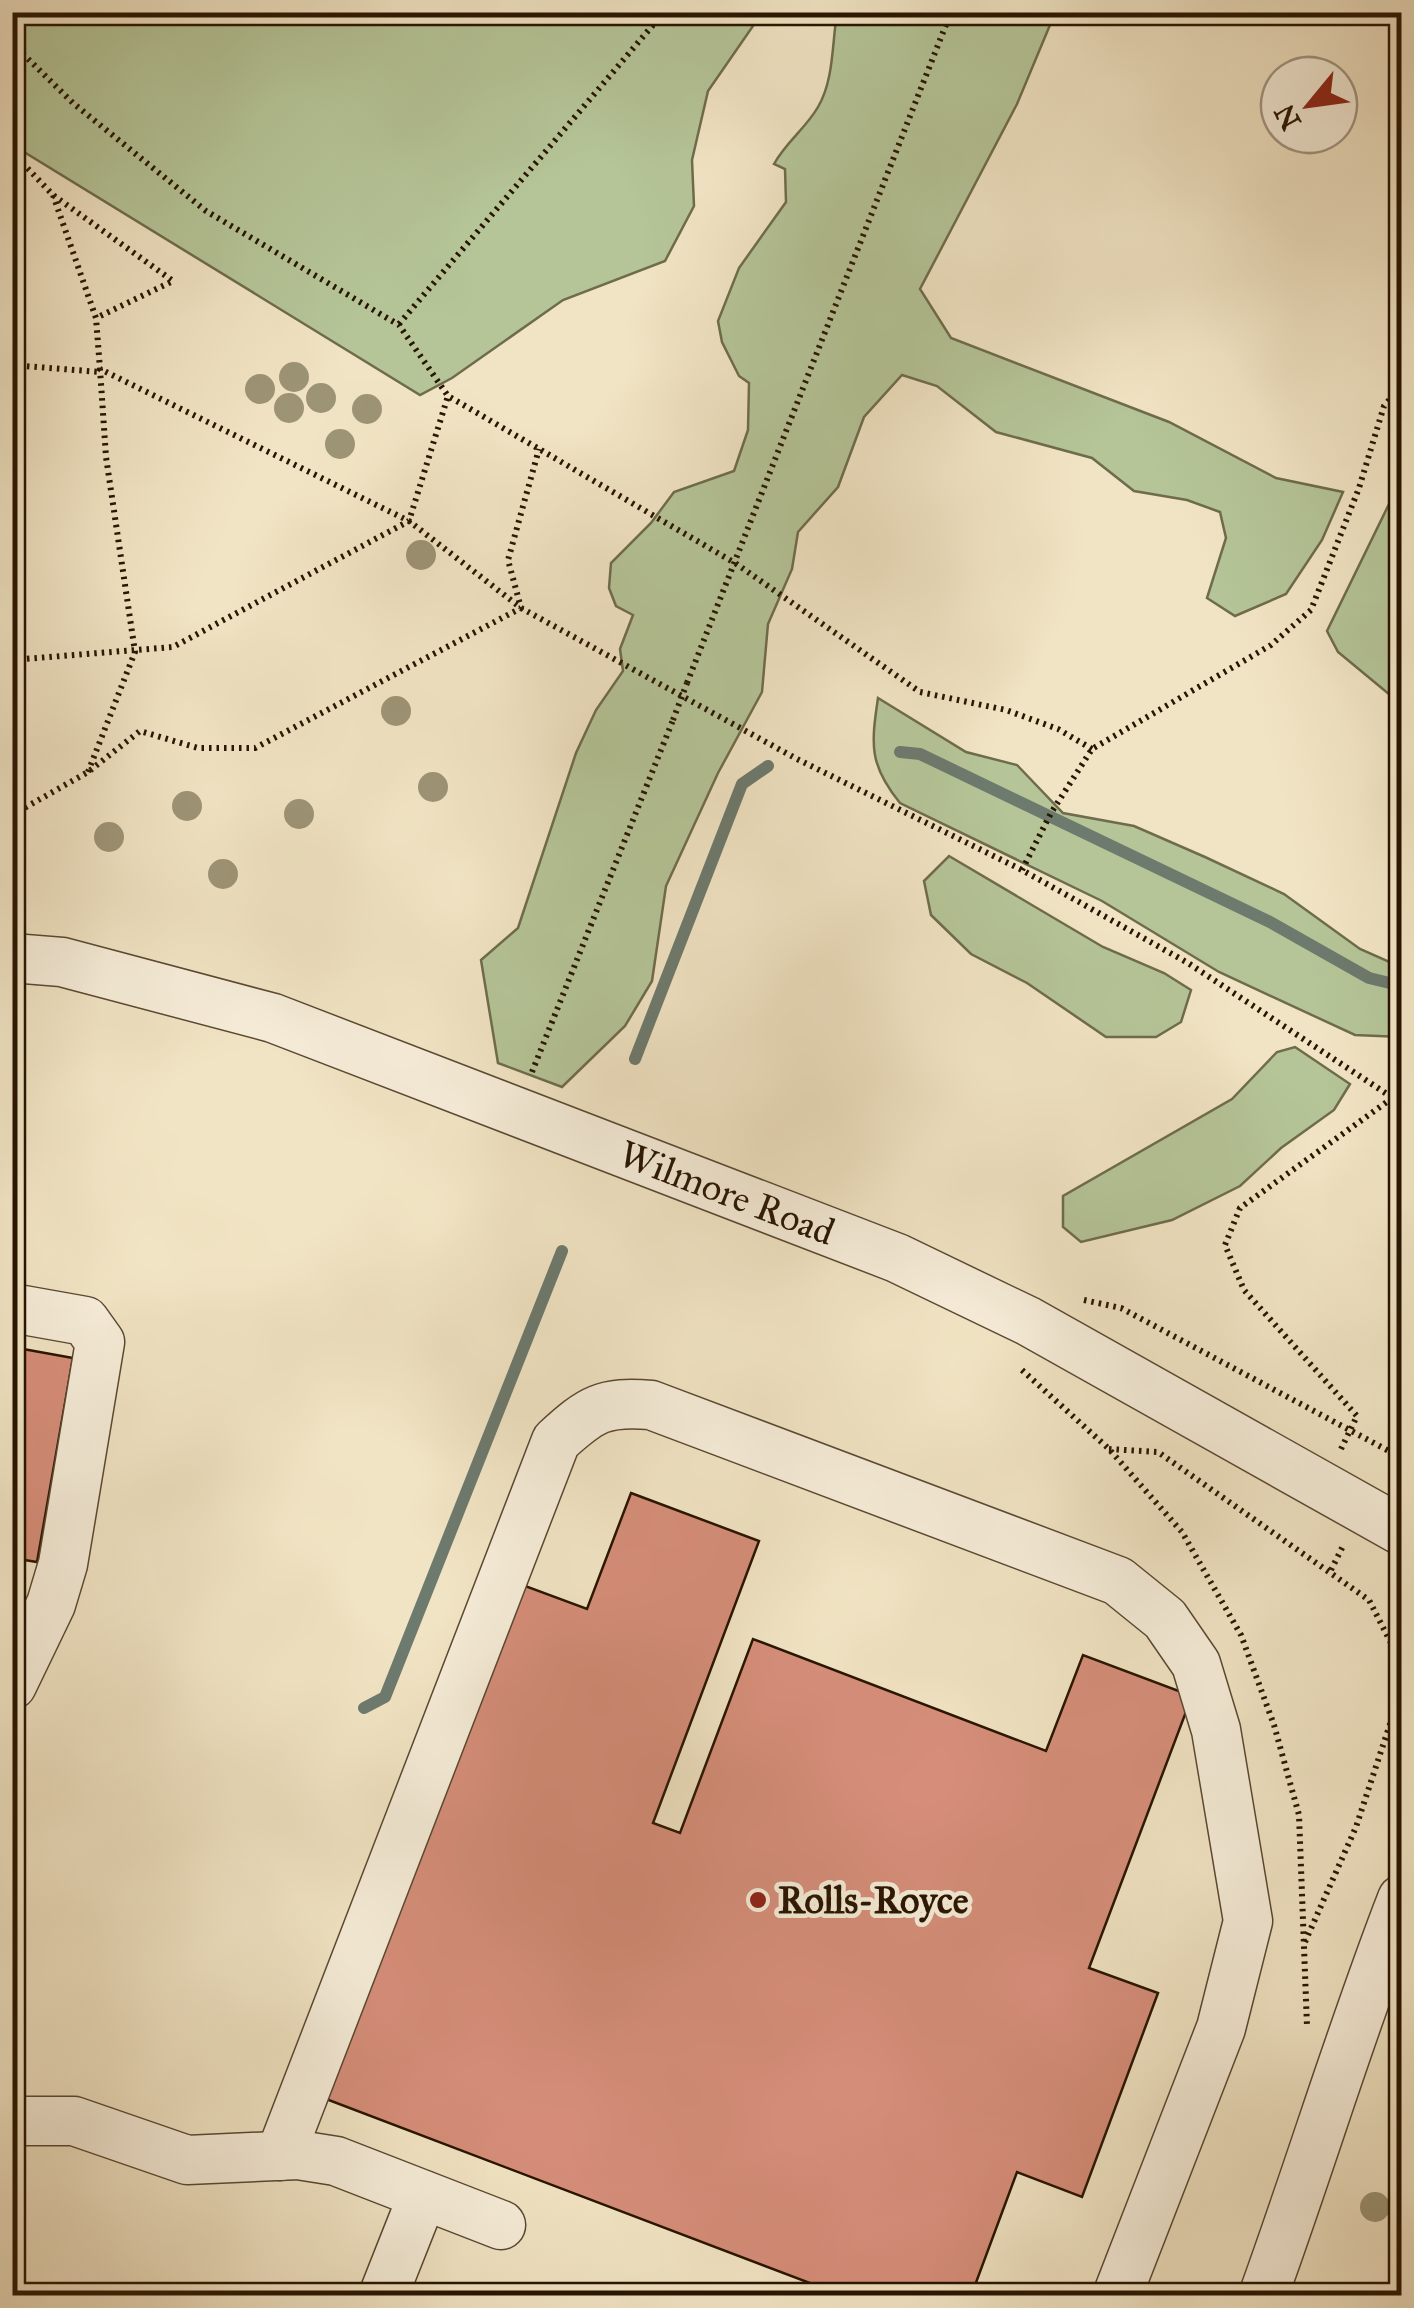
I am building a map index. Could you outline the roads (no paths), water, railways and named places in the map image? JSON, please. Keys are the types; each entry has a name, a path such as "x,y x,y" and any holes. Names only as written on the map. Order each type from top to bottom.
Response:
{"street":[{"name":"Wilmore Road","path":"12,958 62,962 273,1018 897,1258 1028,1321 1322,1490 1402,1531"},
{"path":"12,1308 85,1321 100,1342 63,1564 51,1604 12,1685"},
{"path":"280,2156 556,1441 586,1413 616,1402 650,1405 1118,1582 1165,1618 1196,1664 1216,1730 1248,1921 1221,2028 1117,2296"},
{"path":"1263,2296 1312,2162 1349,2036 1402,1899"},
{"path":"12,2121 74,2121 187,2160 280,2156 336,2162 501,2225"},
{"path":"384,2296 423,2195"}],"waterway":[{"path":"900,752 920,754 1270,922 1369,978 1402,986"},
{"path":"635,1059 742,784 768,766"},
{"path":"364,1708 385,1697 562,1251"}],"place":[{"name":"Rolls-Royce","path":"758,1900"}]}
